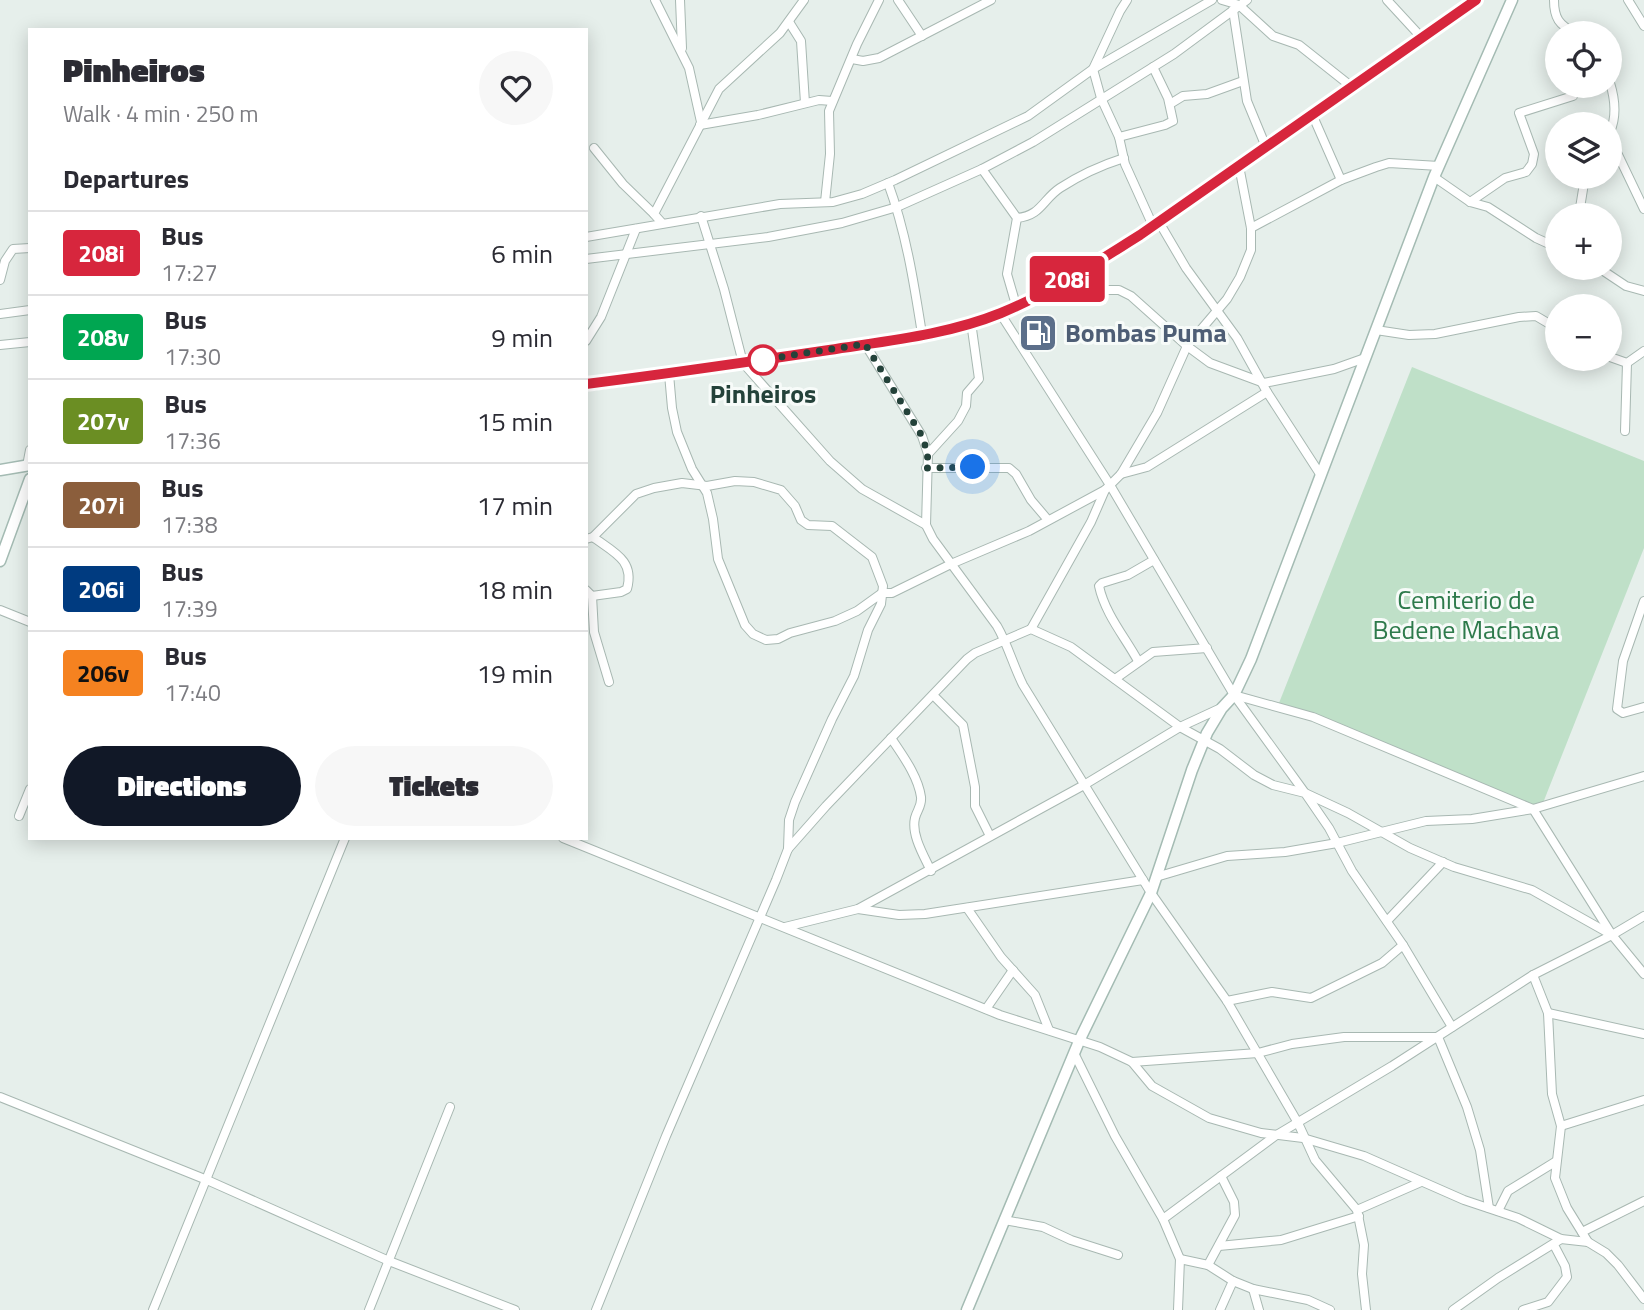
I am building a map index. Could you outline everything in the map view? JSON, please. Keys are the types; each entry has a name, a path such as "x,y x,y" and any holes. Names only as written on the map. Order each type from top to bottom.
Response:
{"street":[{"path":"655,0 689,68 700,124"},
{"path":"680,0 682,51"},
{"path":"654,214 719,89 766,47 789,22 804,0"},
{"path":"825,202 830,154 829,111 879,0"},
{"path":"898,0 922,36"},
{"path":"852,59 863,61 879,58 991,0"},
{"path":"1127,0 1093,69 1101,98 1119,137 1124,158 1156,224 1237,338 1320,474"},
{"path":"588,237 701,216 780,204 825,202 862,194 1028,116 1093,69 1212,0"},
{"path":"1222,0 1236,7 1273,36 1299,45 1352,87"},
{"path":"588,258 708,245 842,223 897,207 982,169 1032,142 1153,67 1247,0"},
{"path":"1387,0 1422,38"},
{"path":"588,384 865,344 922,334 1000,313 1067,279 1156,224 1476,0"},
{"path":"967,1310 1080,1040 1151,893 1204,740 1222,708 1234,695 1251,659 1437,172 1512,0"},
{"path":"1554,0 1558,21"},
{"path":"1628,0 1644,26"},
{"path":"1236,7 1243,81 1251,113 1266,147"},
{"path":"789,22 801,41 805,103"},
{"path":"1119,137 1172,121 1170,104 1153,67"},
{"path":"1170,104 1183,96 1207,94 1243,81"},
{"path":"1470,202 1505,178 1526,172 1532,164 1534,154 1519,113 1567,98"},
{"path":"700,124 758,115 805,103 832,101"},
{"path":"1312,114 1340,180"},
{"path":"594,148 623,184 662,223"},
{"path":"1017,218 1039,210 1062,186 1105,164 1124,158"},
{"path":"1251,228 1340,180 1389,163 1437,172 1470,202 1488,207 1545,242"},
{"path":"1622,163 1644,209"},
{"path":"670,374 677,432 692,469 707,493 718,559 738,612 753,634 766,640 778,639 790,633 835,621 857,611 882,593 892,593 1048,520 1107,488 1121,474 1157,413 1187,346 1227,299 1251,250 1251,228 1239,166"},
{"path":"982,169 1017,218 1007,265 1008,283 1016,305"},
{"path":"888,183 897,207 908,254 922,334"},
{"path":"701,216 743,363 830,461 862,489 926,525 951,565 975,594 1006,640 1010,659 1023,685 1151,893 1227,1001 1298,1123 1315,1160 1358,1213 1364,1245 1362,1274 1366,1310"},
{"path":"588,338 601,317 636,229"},
{"path":"0,280 9,253 13,249 28,248"},
{"path":"1067,279 1085,290 1119,290 1131,296 1210,363 1264,383 1334,369 1365,358"},
{"path":"1617,280 1626,286 1644,291"},
{"path":"0,314 28,310"},
{"path":"1000,313 1154,560 1234,695 1305,793 1352,871 1403,945 1452,1027"},
{"path":"1376,330 1409,335 1435,334 1519,317 1536,316 1545,321"},
{"path":"928,454 958,421 966,405 967,393 979,379 971,322"},
{"path":"0,345 28,342"},
{"path":"865,344 922,436 928,454 926,525"},
{"path":"1628,363 1644,351"},
{"path":"1622,361 1628,363"},
{"path":"1625,431 1628,363"},
{"path":"1121,474 1147,467 1268,392"},
{"path":"0,470 28,466"},
{"path":"926,468 1009,468 1048,520"},
{"path":"596,1310 666,1136 788,849 789,820 795,802 854,676 868,630 881,604 883,586 872,557 832,526 808,525 801,520 795,506 780,490 754,482 701,485 691,483 654,488 636,494 590,538 622,558 628,566 627,589 621,592 589,593 594,632 609,682"},
{"path":"0,561 28,484"},
{"path":"788,849 891,738 975,653 1031,629 1107,488"},
{"path":"1139,662 1123,633 1110,617 1099,586 1128,575 1154,560"},
{"path":"1644,601 1623,661 1617,709 1623,713 1644,707"},
{"path":"0,610 28,621"},
{"path":"1031,629 1071,647 1181,727 1254,775 1273,785 1305,793 1443,862 1532,890 1612,935"},
{"path":"1115,679 1153,652 1207,648"},
{"path":"933,695 963,725 975,787 975,806 990,836"},
{"path":"1234,695 1313,717 1533,809 1612,935 1644,974"},
{"path":"785,927 858,909 1084,785 1181,727 1222,708"},
{"path":"891,738 919,789 922,800 914,823 917,840 931,870"},
{"path":"1156,877 1227,856 1285,852 1337,843 1426,821 1472,819 1533,809 1644,776"},
{"path":"19,816 28,794"},
{"path":"153,1310 344,840"},
{"path":"568,840 986,1009 1080,1040 1132,1062 1258,1053 1292,1044 1344,1037 1437,1037"},
{"path":"1387,921 1443,862"},
{"path":"858,909 899,915 925,914 1143,880"},
{"path":"967,908 1035,995 1049,1030"},
{"path":"1163,1219 1275,1136 1533,975 1644,916"},
{"path":"1227,1001 1272,992 1311,998 1382,963 1403,945"},
{"path":"986,1009 1013,970"},
{"path":"1533,975 1548,1013 1552,1094 1561,1126 1555,1178 1560,1195 1588,1242"},
{"path":"1548,1013 1644,1034"},
{"path":"1437,1037 1467,1107 1493,1210"},
{"path":"1075,1055 1115,1136 1163,1219 1180,1259 1178,1310"},
{"path":"1132,1062 1152,1086 1209,1118 1275,1136 1303,1138 1364,1156 1421,1182 1518,1218 1558,1242 1567,1278 1548,1302 1523,1310"},
{"path":"0,1097 207,1180 389,1261 515,1310"},
{"path":"1561,1126 1644,1100"},
{"path":"369,1310 450,1107"},
{"path":"1493,1210 1508,1191 1555,1162"},
{"path":"1208,1265 1236,1209 1221,1176"},
{"path":"1219,1245 1281,1240 1358,1213 1421,1182"},
{"path":"1582,1232 1644,1201"},
{"path":"1004,1220 1043,1227 1071,1240 1118,1255"},
{"path":"1454,1310 1525,1261 1558,1242 1588,1242 1606,1252 1644,1299"},
{"path":"1180,1259 1208,1265 1233,1281 1253,1289 1308,1300 1330,1310"},
{"path":"1220,1310 1233,1281"},
{"path":"1253,1289 1259,1310"}],"green space":[{"name":"Cemiterio de Bedene Machava","path":"1412,367 1644,461 1644,548 1541,808 1279,703"}],"bus line":[{"name":"208i","path":"588,384 883,342 958,326 1000,313 1086,269 1140,235 1476,0"}],"place":[{"name":"Bombas Puma","path":"1038,333"},
{"name":"Pinheiros","path":"763,360"}],"route":[{"path":"763,360 760,360 865,344 922,436 928,454 926,468 973,467"}]}
